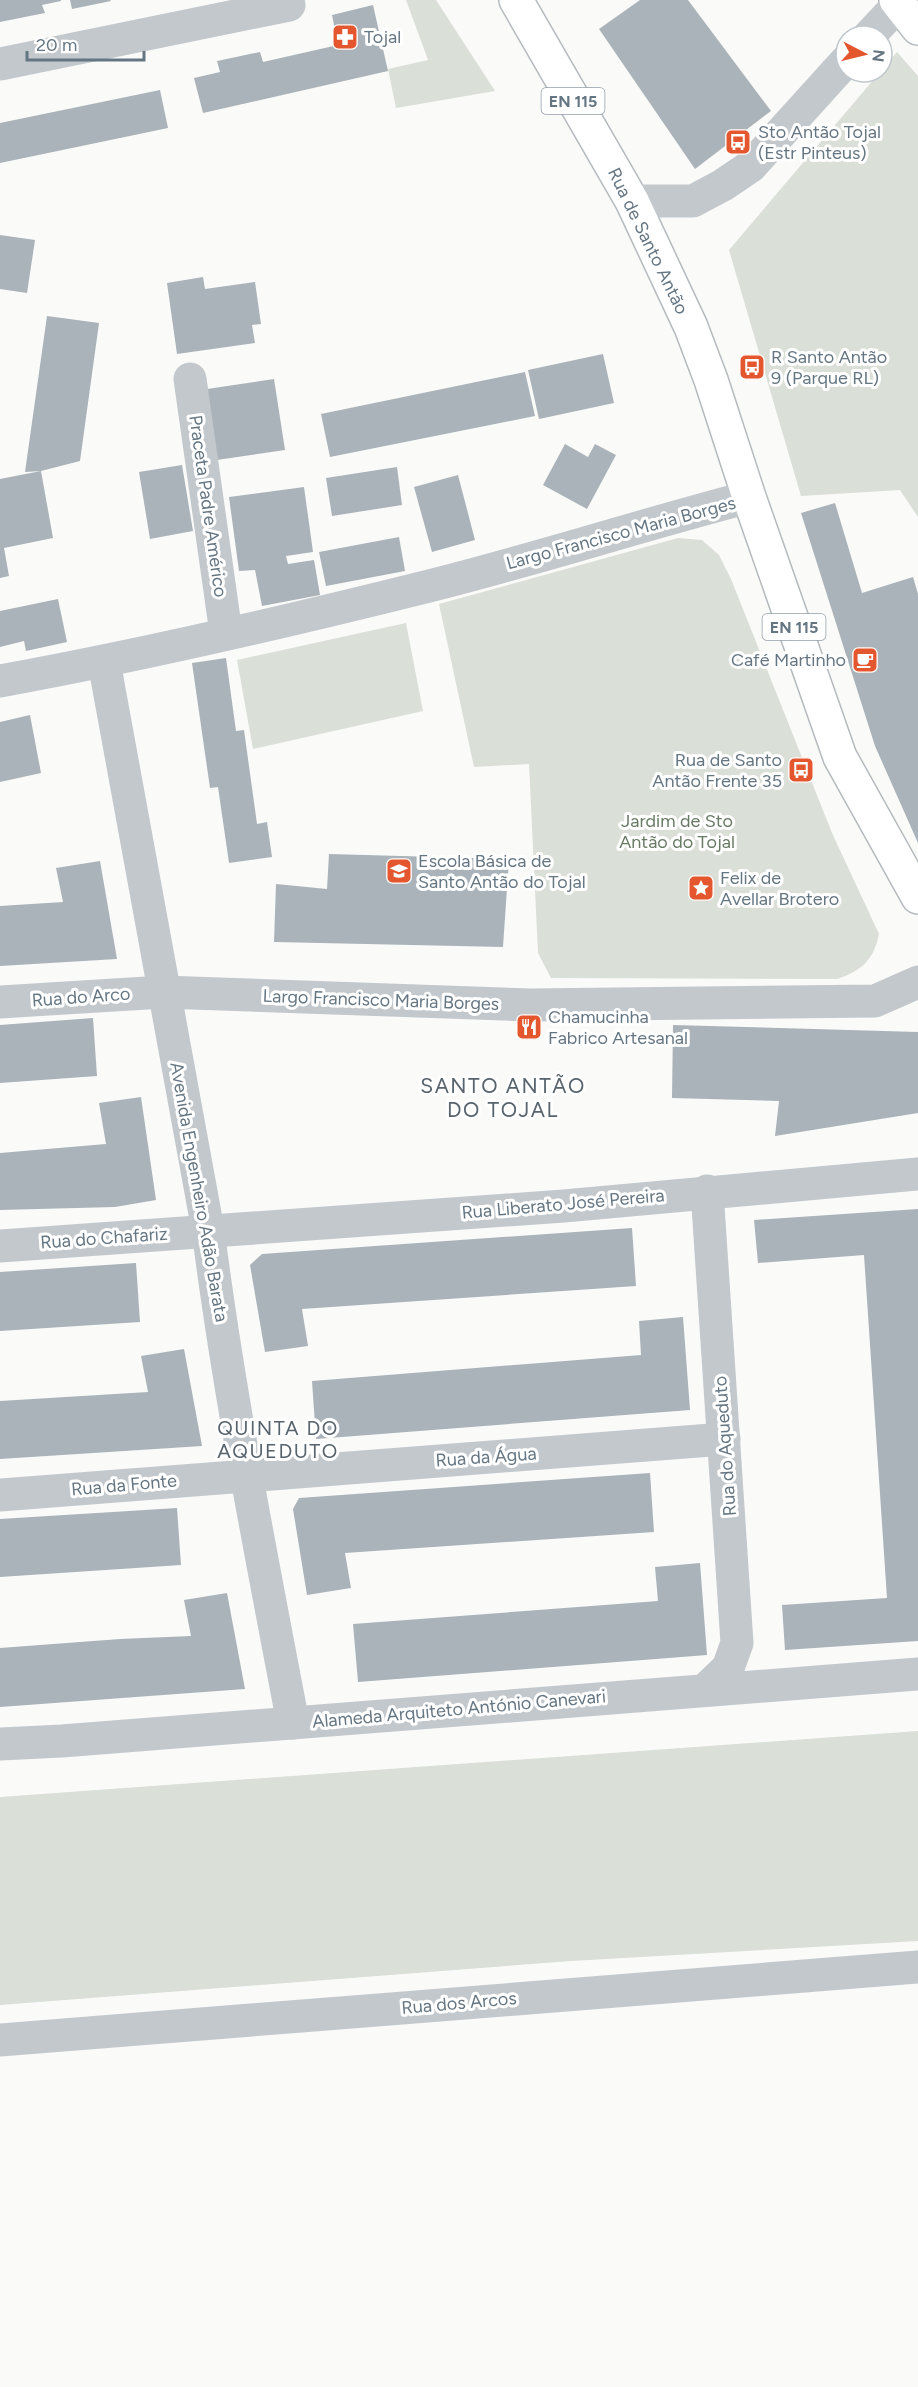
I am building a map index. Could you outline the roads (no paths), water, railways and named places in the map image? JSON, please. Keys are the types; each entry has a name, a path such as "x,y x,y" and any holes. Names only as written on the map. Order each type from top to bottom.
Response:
{"main road":[{"name":"Rua de Santo Antão","path":"516,0 632,201 695,338 749,498"},
{"name":"Largo Francisco Maria Borges","path":"749,498 840,757 918,897"}],"street":[{"path":"0,64 290,5"},
{"path":"885,24 904,10"},
{"path":"632,201 693,201 723,185 750,166 834,75"},
{"name":"Praceta Padre Américo","path":"190,379 226,633"},
{"name":"Largo Francisco Maria Borges","path":"0,681 104,662 427,586 663,519 749,498"},
{"name":"Avenida Engenheiro Adão Barata","path":"104,662 208,1230 218,1301 293,1723"},
{"name":"Largo Francisco Maria Borges","path":"163,992 531,1005 875,1001 918,982"},
{"name":"Rua do Arco","path":"0,1002 163,992"},
{"name":"Rua Liberato José Pereira","path":"208,1230 564,1206 707,1191 918,1174"},
{"name":"Rua do Aqueduto","path":"705,1690 728,1668 737,1643 707,1191"},
{"name":"Rua do Chafariz","path":"0,1246 208,1230"},
{"name":"Rua da Água","path":"248,1475 724,1438"},
{"name":"Rua da Fonte","path":"0,1495 248,1475"},
{"name":"Alameda Arquiteto António Canevari","path":"0,1744 62,1742 918,1674"},
{"name":"Rua dos Arcos","path":"0,2040 918,1967"}],"place":[{"name":"Tojal","path":"345,37"},
{"name":"Sto Antão Tojal (Estr Pinteus)","path":"738,142"},
{"name":"R Santo Antão 9 (Parque RL)","path":"752,367"},
{"name":"Café Martinho","path":"865,660"},
{"name":"Rua de Santo Antão Frente 35","path":"801,770"},
{"name":"Escola Básica de Santo Antão do Tojal","path":"399,871"},
{"name":"Felix de Avellar Brotero","path":"701,888"},
{"name":"Chamucinha Fabrico Artesanal","path":"529,1027"}],"district":[{"name":"SANTO ANTÃO DO TOJAL","path":"503,1098"},
{"name":"QUINTA DO AQUEDUTO","path":"278,1440"}],"park label":[{"name":"Jardim de Sto Antão do Tojal","path":"677,831"}]}
